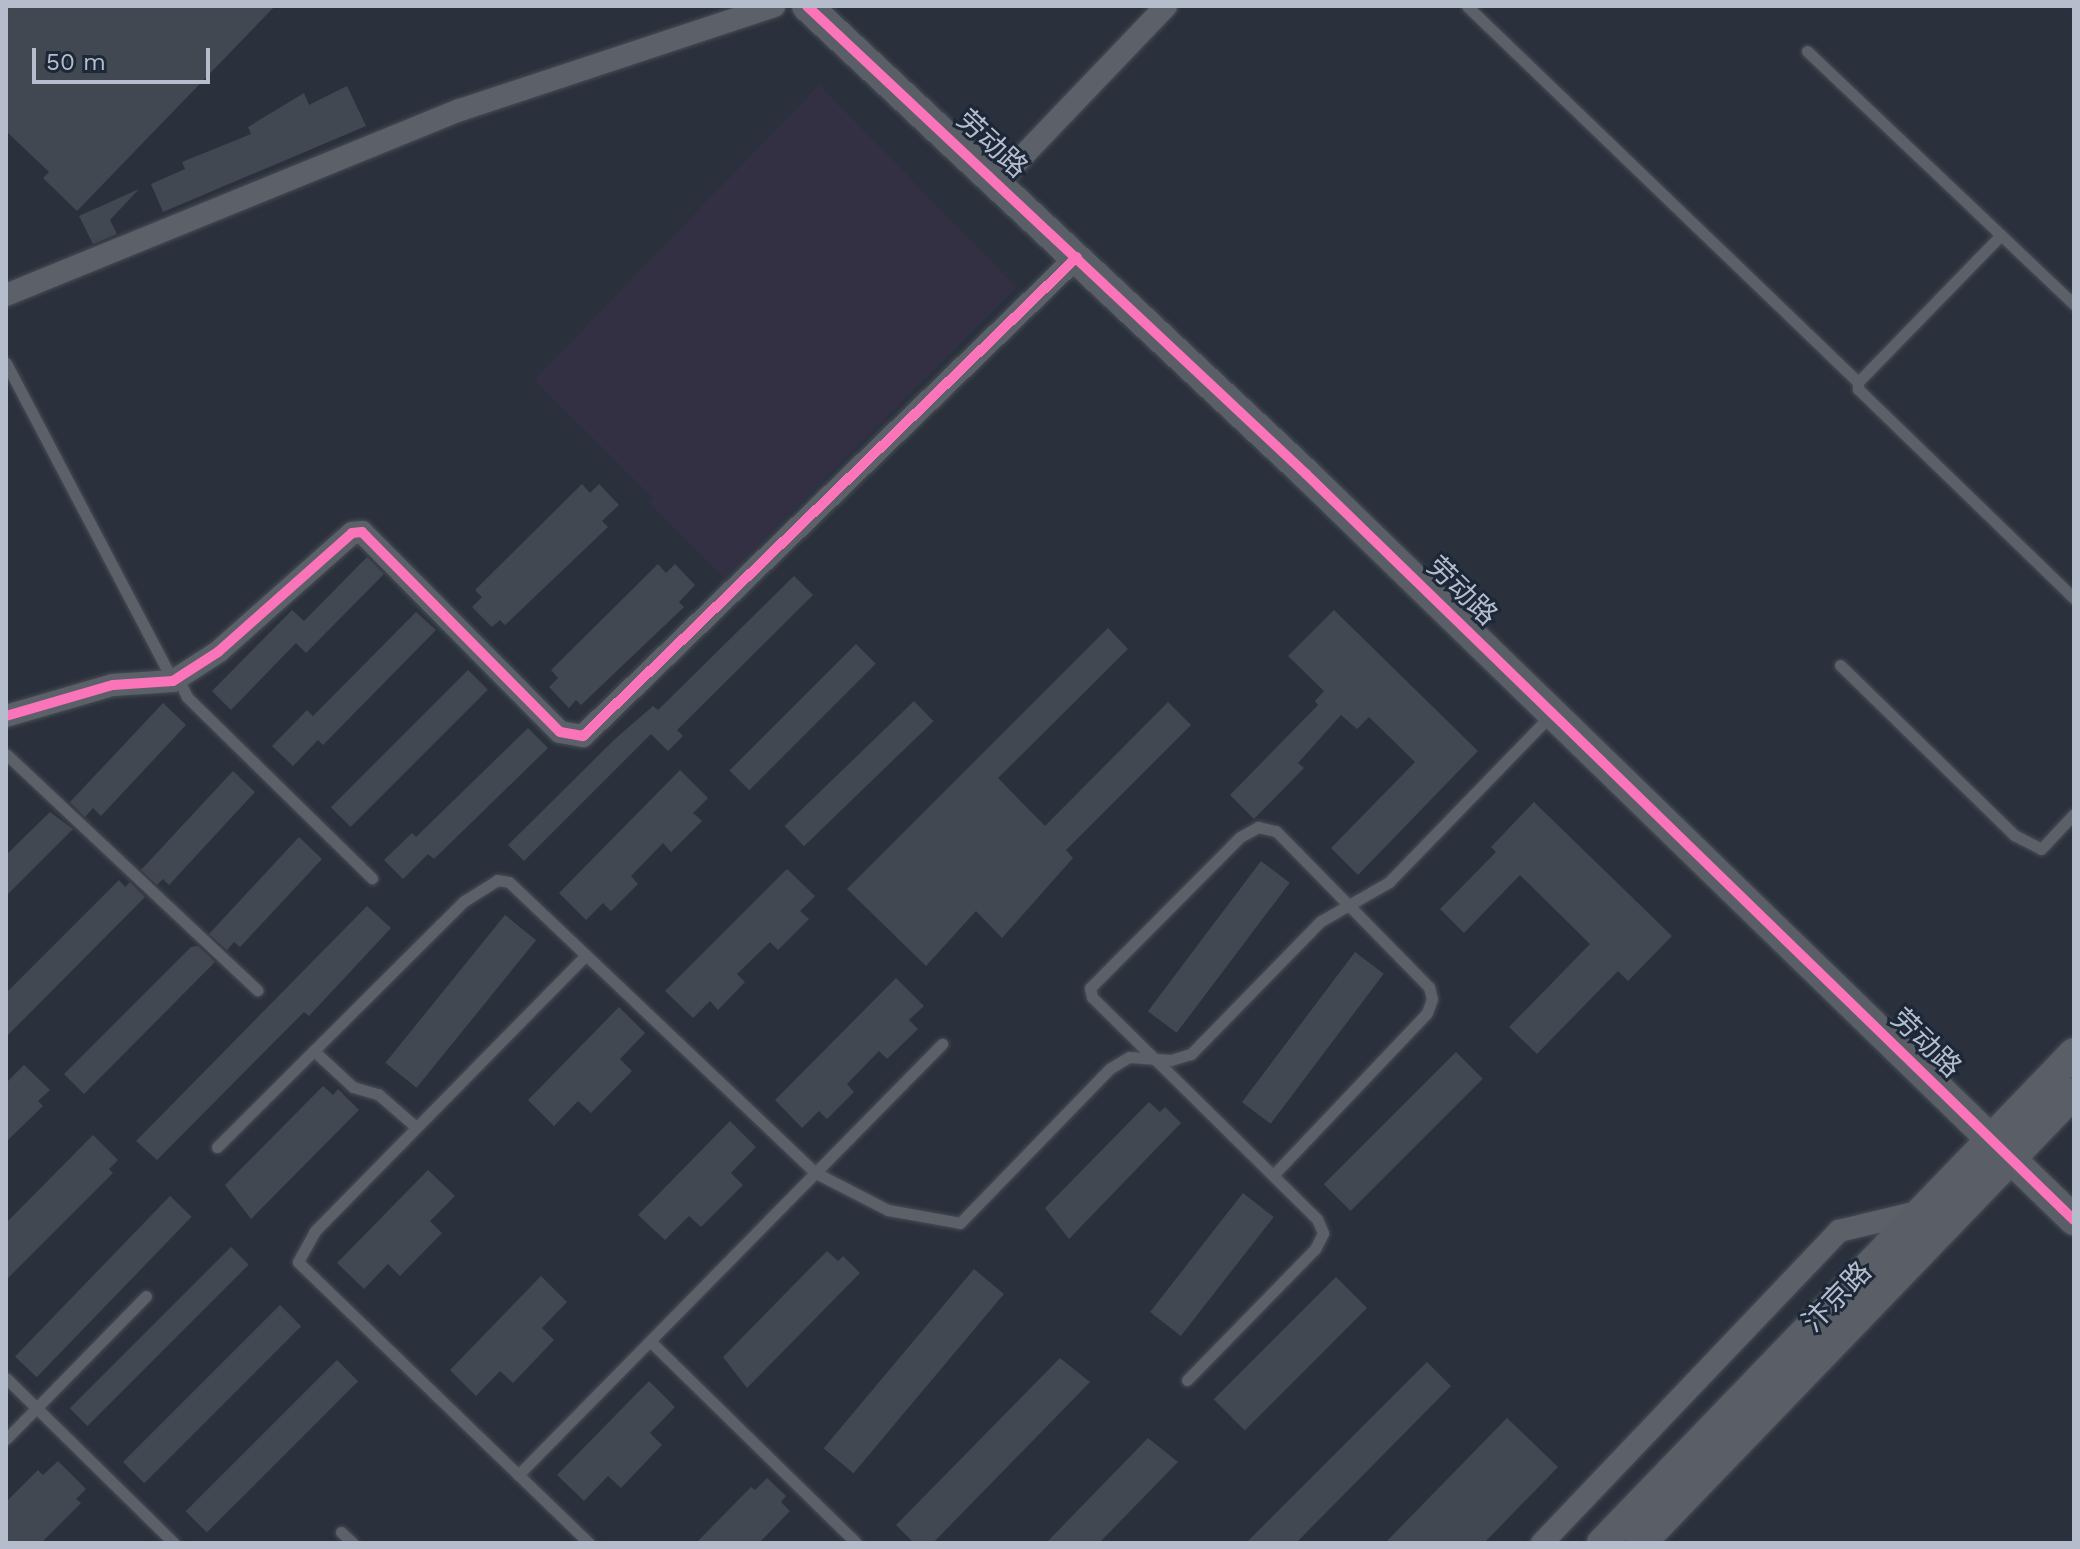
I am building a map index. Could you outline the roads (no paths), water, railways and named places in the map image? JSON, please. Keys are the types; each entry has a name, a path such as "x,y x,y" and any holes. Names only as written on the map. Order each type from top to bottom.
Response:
{"street":[{"path":"6,295 460,110 774,6"},
{"name":"劳动路","path":"807,6 998,182 1553,713 2074,1220"},
{"path":"998,182 1166,6"},
{"path":"6,716 113,685 176,680 218,652 352,533 362,532 560,732 583,736 1077,257"},
{"name":"汴京路","path":"1641,1543 2001,1150 2074,1053"},
{"name":"汴京路","path":"1602,1543 1918,1212 2074,1093"},
{"path":"1542,1543 1839,1231 1918,1212"}],"lane":[{"path":"1467,6 1858,382"},
{"path":"1807,51 2074,304"},
{"path":"2001,235 1858,382 1858,389 2074,598"},
{"path":"6,363 187,697 372,878"},
{"path":"1840,665 2014,835 2041,849 2074,814"},
{"path":"217,1147 464,901 497,880 509,882 816,1173 888,1210 960,1223 1109,1069 1129,1057 1156,1059 1191,1054 1321,921 1389,882 1553,713"},
{"path":"6,754 257,990"},
{"path":"1187,1380 1315,1249 1323,1233 1317,1219 1092,997 1090,988 1240,837 1258,827 1276,831 1429,987 1432,999 1427,1013 1273,1175"},
{"path":"586,955 315,1231 298,1262 589,1543"},
{"path":"518,1475 942,1044"},
{"path":"314,1051 353,1087 387,1100 416,1127"},
{"path":"6,1439 146,1296"},
{"path":"651,1342 856,1543"},
{"path":"6,1378 174,1543"},
{"path":"341,1532 353,1543"}]}
